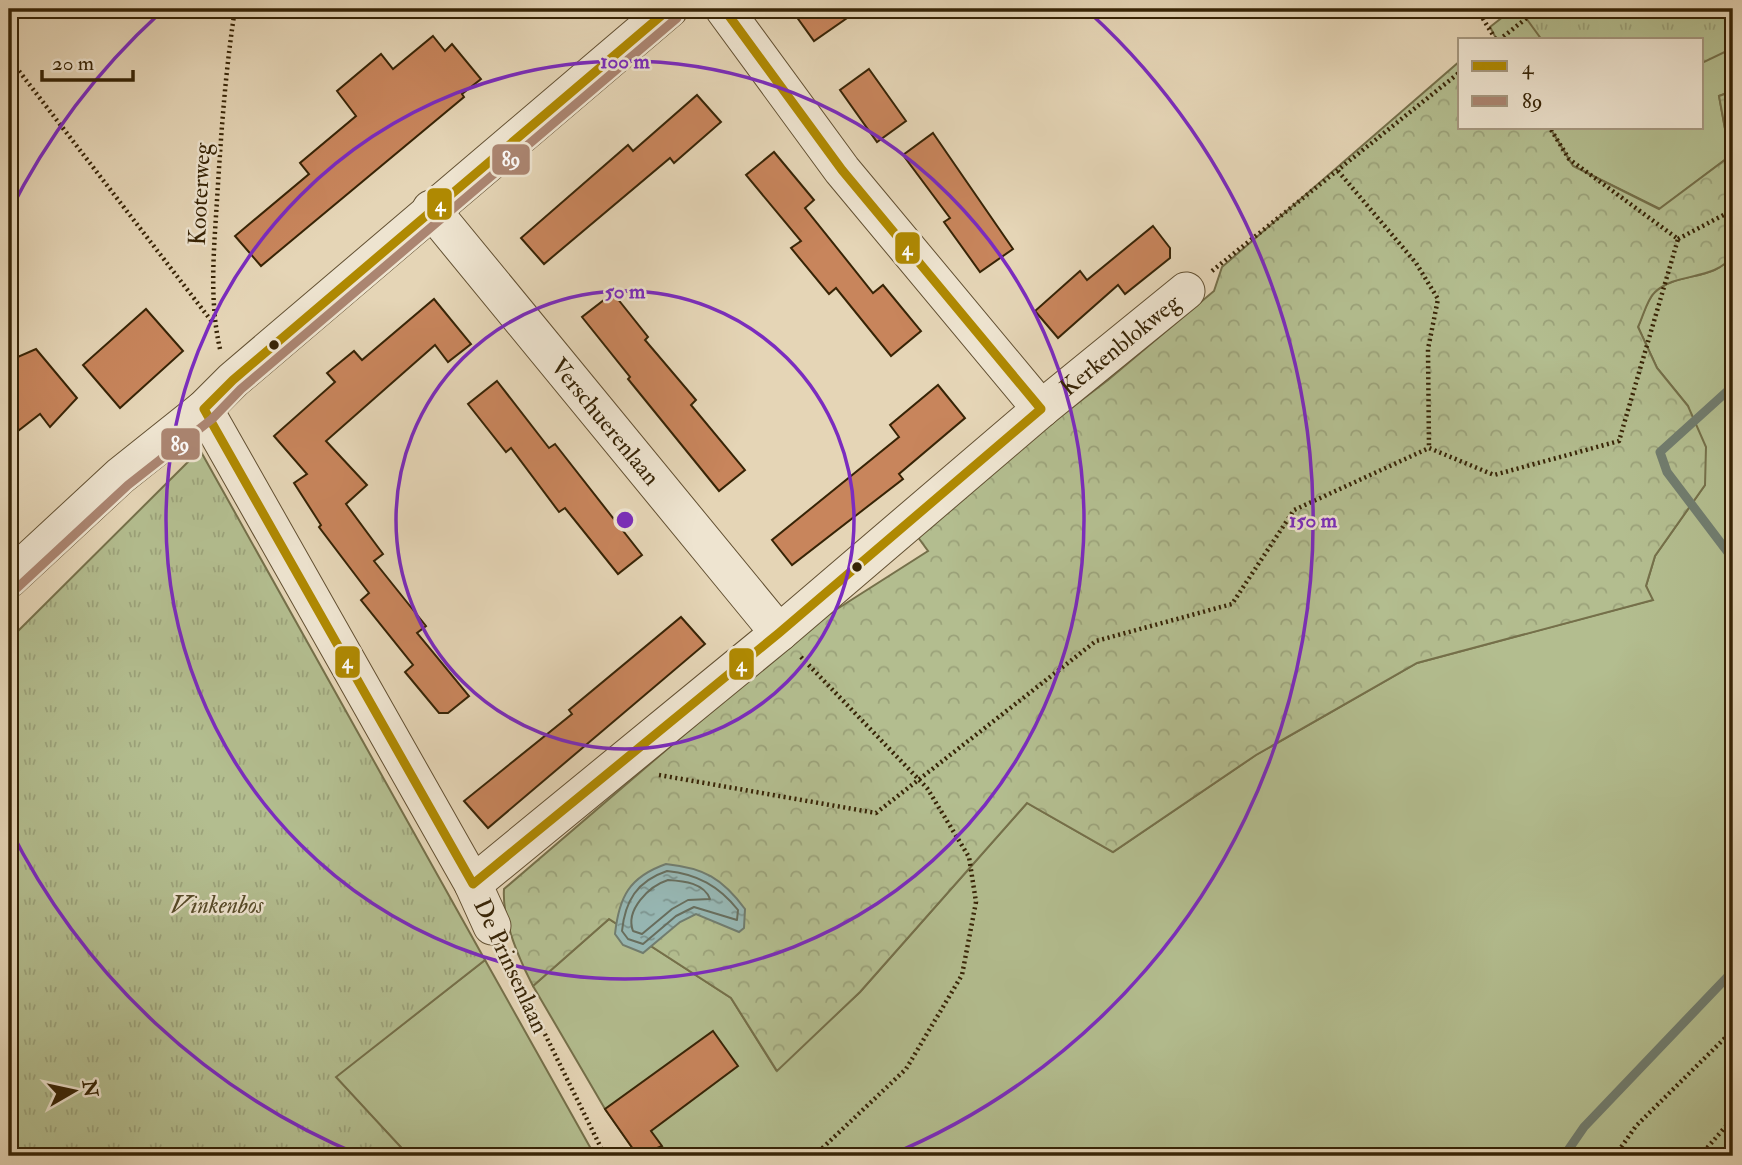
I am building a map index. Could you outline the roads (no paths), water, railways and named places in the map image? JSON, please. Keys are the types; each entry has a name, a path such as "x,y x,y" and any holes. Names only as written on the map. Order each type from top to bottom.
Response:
{"street":[{"path":"9,579 120,476 204,409 233,380 430,209 669,9"},
{"path":"724,9 842,170 1041,409"},
{"name":"Verschuerenlaan","path":"430,209 779,634"},
{"name":"Kerkenblokweg","path":"473,884 612,767 779,634 1041,409 1186,291"},
{"name":"De Prinsenlaan","path":"204,409 473,884 492,926"}],"water":[{"path":"666,864 691,868 720,882 745,909 744,928 739,932 696,914 680,922 643,953 623,945 615,934 623,899 643,875"}],"waterway":[{"path":"1733,386 1660,452 1667,472 1733,559"},
{"path":"1564,1156 1584,1127 1733,971"}],"park label":[{"name":"Vinkenbos","path":"217,905"}]}
